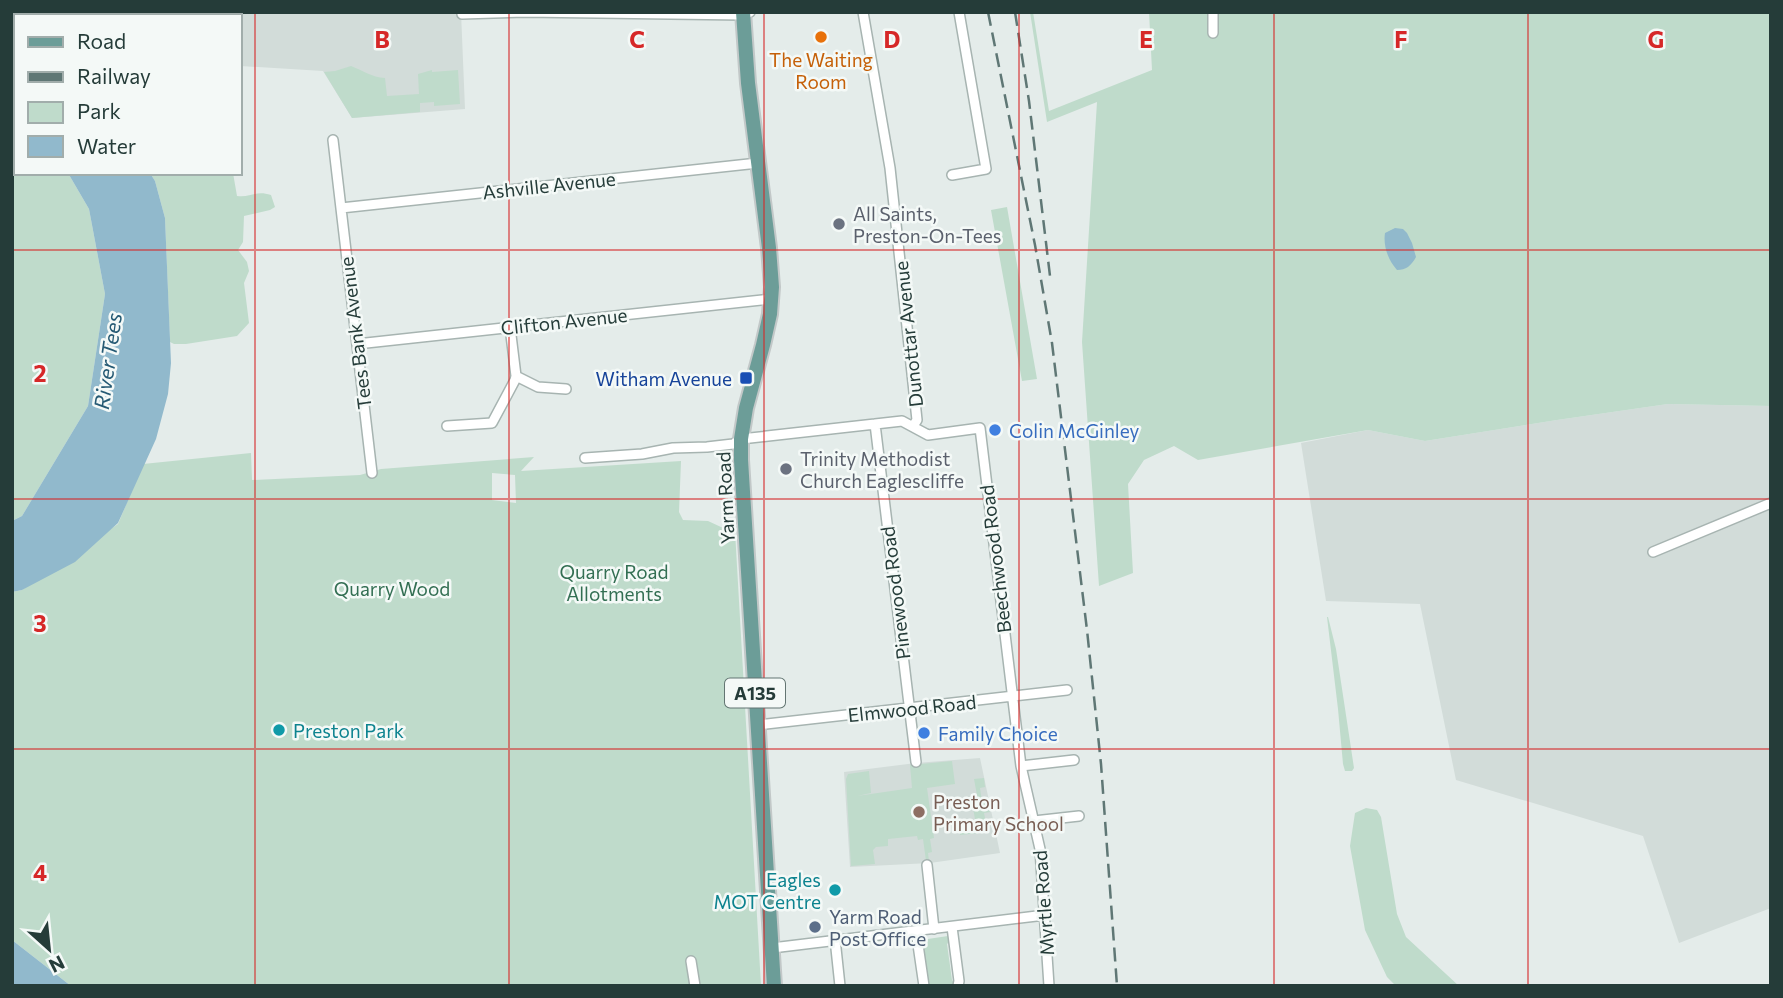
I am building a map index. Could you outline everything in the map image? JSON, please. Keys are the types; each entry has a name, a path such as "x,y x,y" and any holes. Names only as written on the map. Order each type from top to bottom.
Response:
{"main road":[{"name":"Yarm Road","path":"745,13 748,83 769,248 771,299 763,345 746,408 741,460 774,986"}],"street":[{"name":"Dunottar Avenue","path":"863,12 894,200 917,420 914,426"},
{"path":"952,175 986,169 960,12"},
{"path":"1213,12 1213,33"},
{"path":"462,14 745,13"},
{"name":"Tees Bank Avenue","path":"333,140 372,473"},
{"name":"Ashville Avenue","path":"341,208 758,163"},
{"name":"Clifton Avenue","path":"357,344 771,299"},
{"path":"447,426 492,423 516,376 510,327"},
{"path":"516,376 538,387 566,388"},
{"path":"585,458 733,444 741,439 902,421 914,426"},
{"name":"Pinewood Road","path":"875,424 916,761"},
{"name":"Beechwood Road","path":"914,426 928,435 980,428 1012,697"},
{"path":"1653,552 1771,502"},
{"name":"Elmwood Road","path":"757,725 1067,690"},
{"name":"Myrtle Road","path":"1012,697 1021,766 1040,846 1049,986"},
{"path":"1021,766 1074,760"},
{"path":"1034,821 1079,816"},
{"path":"927,865 934,929"},
{"path":"772,948 1045,915"},
{"path":"952,927 958,986"},
{"path":"916,931 923,986"},
{"path":"835,939 840,986"},
{"path":"691,961 695,986"}],"shaded area":[{"path":"12,12 461,12 465,109 352,118 323,71 242,66 242,14 12,15"},
{"path":"1668,404 1771,406 1771,908 1679,943 1643,836 1456,780 1420,604 1326,601 1301,443 1368,430 1425,441"},
{"name":"Preston Primary School","path":"980,758 1000,853 930,863 850,867 844,772"}],"green space":[{"path":"1030,12 1033,12 1049,111 1152,70 1149,12 1771,12 1771,406 1668,404 1425,441 1368,430 1198,460 1174,446 1144,460 1128,484 1133,573 1099,586 1082,342 1097,102 1047,122"},
{"path":"351,66 385,78 387,96 419,94 418,74 432,70 458,70 460,104 434,106 434,102 420,103 420,112 352,118 324,72"},
{"path":"12,104 14,175 69,175 89,209 105,294 88,406 22,516 12,521"},
{"path":"151,175 233,175 237,196 261,193 271,195 275,207 244,216 243,242 238,250 247,262 249,271 244,283 249,323 237,336 186,344 170,342 165,218"},
{"path":"1007,207 1037,379 1022,381 991,210"},
{"name":"Preston Park","path":"251,453 252,480 360,475 381,469 534,457 521,471 681,461 679,512 683,520 708,521 735,531 761,986 71,986 12,940 12,592 22,590 118,524 143,464","holes":["492,473 515,475 516,503 492,500"]},
{"path":"1327,617 1336,649 1354,768 1352,771 1345,771 1343,764"},
{"path":"952,761 955,784 927,788 934,838 930,839 932,852 928,853 929,861 926,861 923,839 918,840 917,836 888,839 888,846 876,847 873,850 875,864 851,866 846,779 848,774 869,771 871,793 857,796 912,788 910,765"},
{"path":"984,778 985,787 980,788 982,802 988,801 990,812 984,813 988,832 960,835 959,828 976,825 972,802 978,801 974,779"},
{"path":"1366,808 1377,810 1381,817 1397,914 1406,937 1459,986 1396,986 1387,977 1365,930 1350,846 1355,813"},
{"path":"948,936 954,982 951,986 927,986 921,940"}],"water":[{"name":"River Tees","path":"69,175 151,175 155,181 165,218 171,363 168,394 156,439 118,523 75,562 22,590 12,592 12,521 22,516 88,406 105,294 89,209"},
{"path":"1395,228 1403,229 1407,233 1416,257 1408,267 1400,270 1391,262 1385,243 1385,233"},
{"path":"12,940 71,986 12,986"}],"railway":[{"path":"988,12 1052,343 1101,764 1117,986"},
{"path":"1015,12 1029,101 1050,276"}],"place":[{"name":"The Waiting Room","path":"821,37"},
{"name":"All Saints, Preston-On-Tees","path":"839,224"},
{"name":"Witham Avenue","path":"746,378"},
{"name":"Colin McGinley","path":"995,430"},
{"name":"Trinity Methodist Church Eaglescliffe","path":"786,469"},
{"name":"Preston Park","path":"279,730"},
{"name":"Family Choice","path":"924,733"},
{"name":"Preston Primary School","path":"919,812"},
{"name":"Eagles MOT Centre","path":"835,890"},
{"name":"Yarm Road Post Office","path":"815,927"}],"park label":[{"name":"Quarry Road Allotments","path":"614,582"},
{"name":"Quarry Wood","path":"392,588"}]}
